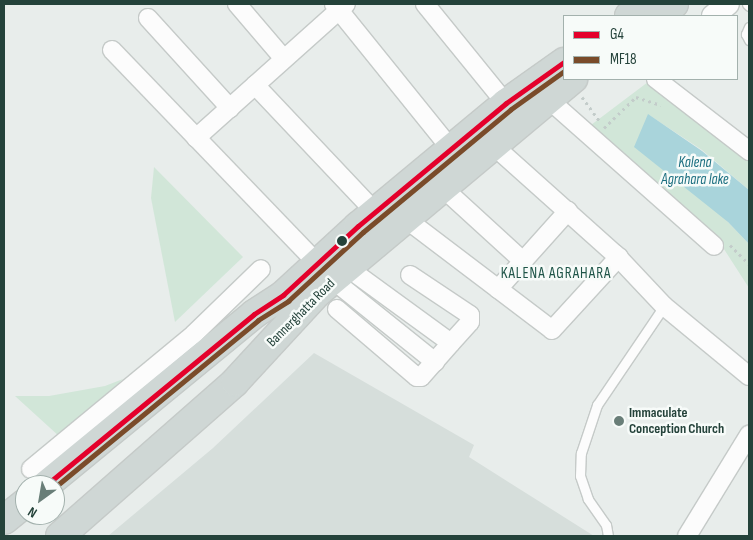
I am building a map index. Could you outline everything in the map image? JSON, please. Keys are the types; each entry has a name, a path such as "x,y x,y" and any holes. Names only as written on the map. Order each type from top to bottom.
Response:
{"main road":[{"path":"642,11 674,4"},
{"path":"42,475 170,383 208,352 333,271 375,212 451,149 513,113 563,78"},
{"name":"Bannerghatta Road","path":"60,536 199,414 333,271 406,219 494,146 513,113 547,98 564,80"},
{"path":"170,383 199,414"},
{"path":"4,520 15,511"}],"street":[{"path":"238,4 284,59"},
{"path":"425,4 513,113"},
{"path":"714,15 728,4"},
{"path":"196,138 284,59 339,6 451,149"},
{"path":"148,18 230,108"},
{"path":"112,50 196,138 333,271 435,362"},
{"path":"657,80 749,151"},
{"path":"255,85 375,212"},
{"path":"547,98 714,246"},
{"path":"494,146 619,257 664,306 749,376"},
{"path":"443,188 523,261"},
{"path":"498,290 568,211"},
{"path":"406,219 552,330 619,257"},
{"path":"41,475 194,334 261,269"},
{"path":"333,271 451,343"},
{"path":"337,309 413,375 421,377 470,322 470,315 410,275"},
{"path":"686,536 749,435"}],"lane":[{"path":"749,27 746,34 749,40"},
{"path":"608,536 606,525 588,499 580,476 581,453 597,405 664,306"}],"path":[{"path":"573,80 603,129 636,97 667,108"}],"shaded area":[{"path":"314,353 474,445 469,457 594,536 108,536 213,448"}],"green space":[{"path":"648,82 728,139 749,160 749,190 702,150 649,115 728,222 749,244 749,288 722,246 587,128"},
{"path":"154,167 243,257 175,322 151,198"},
{"path":"123,379 60,437 15,396 49,396 105,386"}],"water":[{"name":"Kalena Agrahara lake","path":"648,114 702,151 749,190 749,244 728,222 634,147"}],"transit line":[{"name":"G4","path":"58,475 254,314 283,295 358,226 506,103 563,63"},
{"name":"MF18","path":"65,479 258,320 288,301 363,232 511,109 563,72"}],"place":[{"name":"Immaculate Conception Church","path":"619,421"}],"district":[{"name":"KALENA AGRAHARA","path":"556,274"}]}
